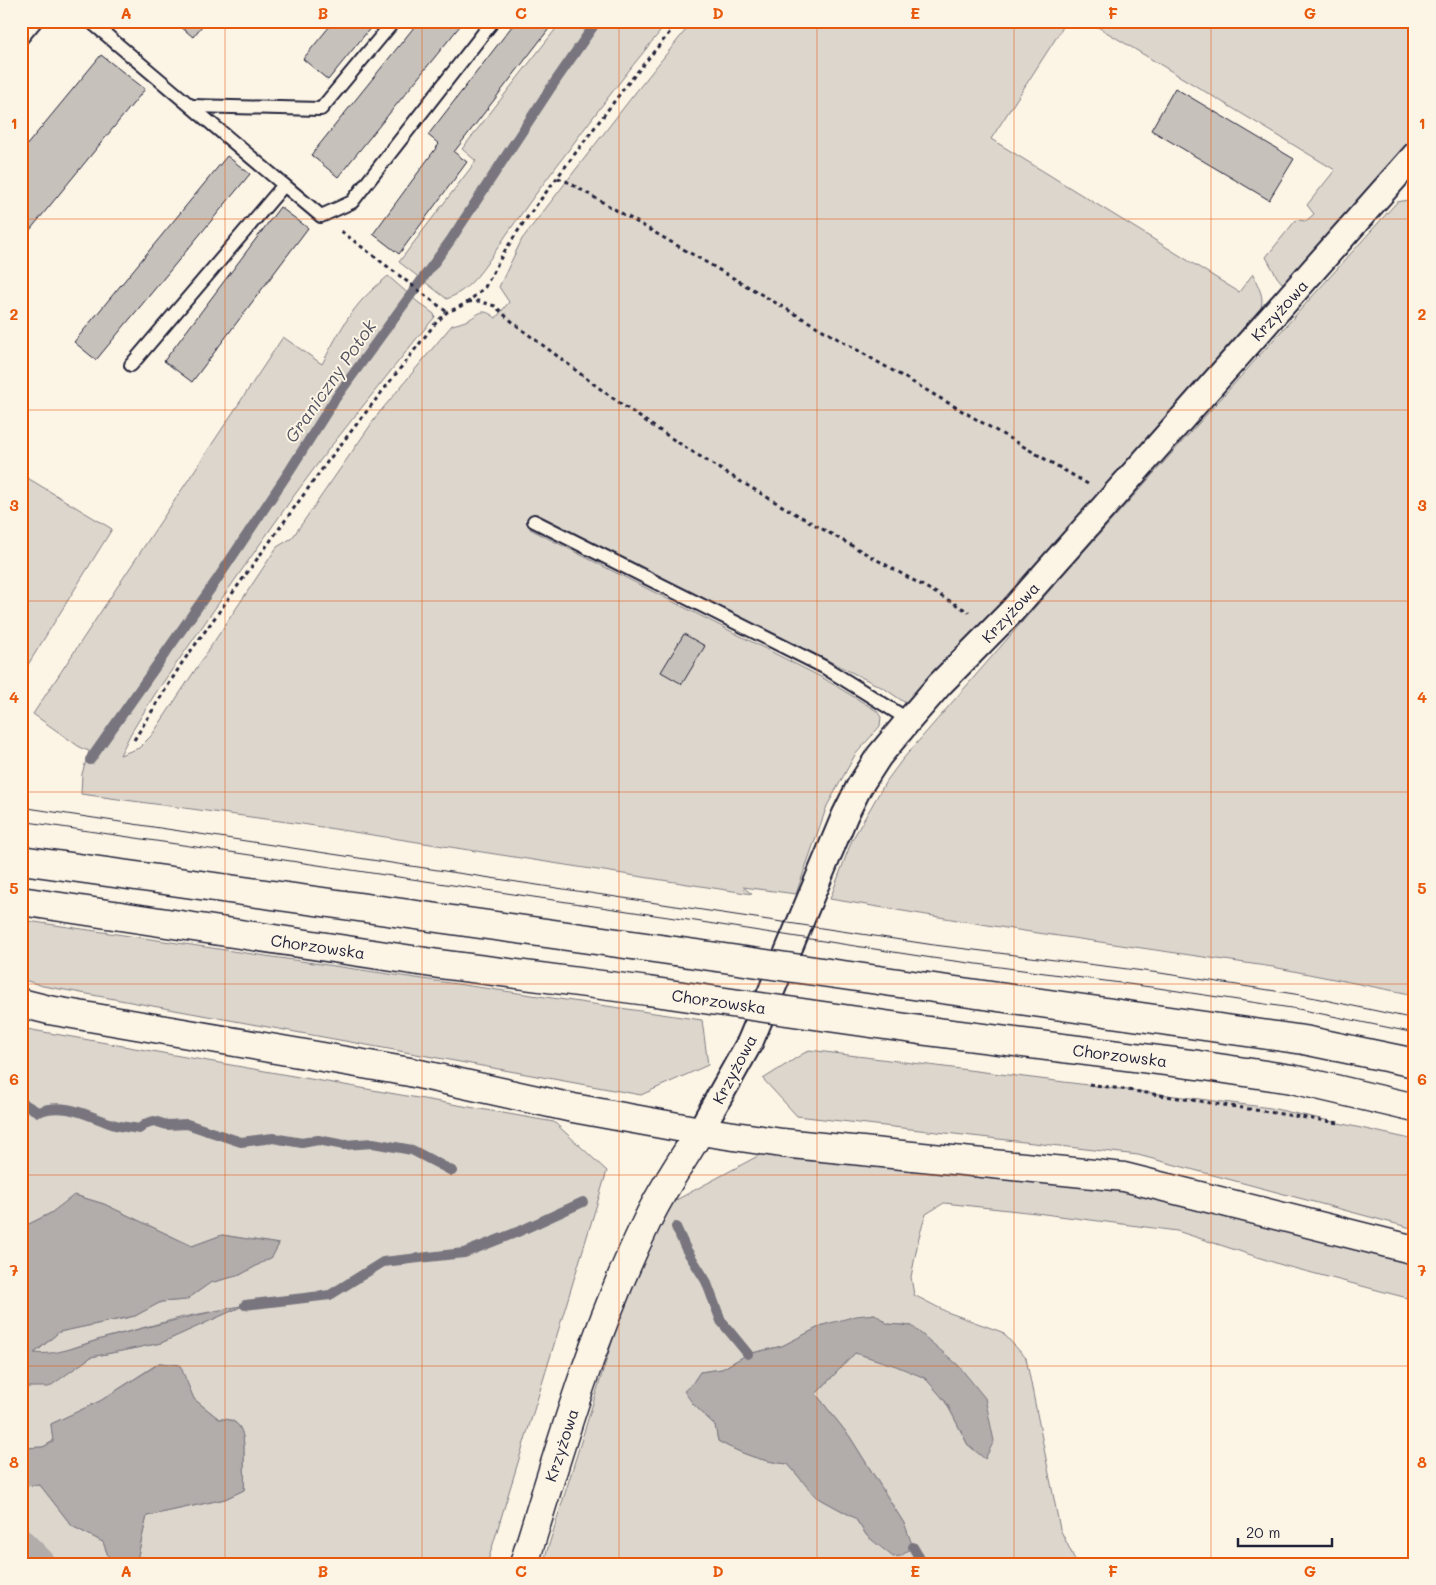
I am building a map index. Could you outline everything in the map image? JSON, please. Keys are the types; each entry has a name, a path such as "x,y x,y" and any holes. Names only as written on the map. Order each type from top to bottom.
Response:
{"main road":[{"path":"21,860 1304,1040 1415,1063"},
{"name":"Chorzowska","path":"21,900 439,964 1292,1079 1415,1108"},
{"path":"21,1003 410,1072 573,1108 700,1131 782,1143 1124,1177 1415,1250"},
{"name":"Krzyżowa","path":"524,1564 582,1379 613,1298 649,1217 700,1131"}],"street":[{"name":"Krzyżowa","path":"700,1131 750,1042 844,815 879,756 940,684 996,628 1410,168"}],"lane":[{"path":"21,39 36,21"},
{"path":"90,21 321,216 352,202 493,21"},
{"path":"192,106 322,109 394,21"},
{"path":"131,365 284,184"},
{"path":"534,521 824,667 909,720"}],"path":[{"path":"134,740 182,663 328,461 434,326 447,312 468,302 485,286 504,252 526,219 625,87 679,21"},
{"path":"558,178 575,186 1061,468 1111,499"},
{"path":"321,216 447,312"},
{"path":"468,302 488,302 495,306 585,377 657,429 751,488 996,628"},
{"path":"1081,1083 1218,1103 1341,1124"}],"shaded area":[{"path":"562,21 669,21 582,131 477,277 456,295 447,299 399,262 476,161 462,149"},
{"path":"693,21 1067,21 991,139 1239,292 1253,274 1262,296 1261,306 1256,319 1010,600 914,698 904,702 885,689 537,515 530,529 823,678 877,711 881,717 880,726 855,755 827,806 796,894 743,887 752,894 302,824 81,794 82,774 89,751 81,748 33,714 283,337 322,364 356,307 368,293 388,276 434,314 435,317 328,450 293,497 155,694 120,755 139,748 152,735 277,547 292,538 379,413 452,325 468,320 482,312 496,318 509,302 499,287 522,239"},
{"path":"1088,21 1415,21 1415,137 1292,281 1282,283 1266,257 1296,220 1306,221 1314,214 1307,205 1335,170"},
{"path":"1415,200 1415,995 1273,967 1024,931 830,899 852,840 885,783 902,760 1069,568 1397,202"},
{"path":"21,474 112,529 21,676"},
{"path":"21,920 702,1020 708,1065 641,1095 43,986 21,979"},
{"path":"21,1028 554,1122 607,1171 487,1564 136,1564 147,1516 225,1499 244,1490 244,1444 238,1425 228,1419 219,1419 194,1399 179,1365 159,1363 100,1401 51,1424 53,1441 43,1447 25,1448 21,1440 21,1387 49,1386 91,1357 161,1343 242,1306 183,1317 97,1340 55,1354 34,1354 59,1332 135,1316 161,1302 186,1300 210,1283 240,1275 272,1257 279,1244 222,1235 192,1246 104,1204 75,1195 51,1213 21,1228"},
{"path":"809,1050 1271,1108 1415,1140 1415,1229 1138,1155 797,1116 763,1079"},
{"path":"782,1143 1124,1177 1415,1250 1415,1300 1282,1265 1177,1231 944,1203 926,1214 911,1277 914,1295 947,1312 1002,1332 1026,1358 1060,1529 1077,1564 543,1564 652,1213","holes":["874,1314 888,1324 912,1326 968,1445 949,1408 931,1383 908,1370 855,1353 816,1394 850,1437 905,1525 873,1540 867,1536 855,1518 815,1496 788,1464 751,1456 718,1441 715,1425 693,1404 692,1384 700,1372 722,1369 748,1354 782,1346 823,1325"]},
{"path":"74,1195 104,1204 192,1246 222,1235 279,1244 272,1257 240,1275 210,1283 186,1300 161,1302 135,1316 59,1332 34,1353 63,1351 143,1328 245,1305 161,1343 91,1357 49,1387 21,1387 21,1228 51,1213"},
{"path":"875,1314 888,1324 912,1326 958,1365 985,1398 994,1441 985,1459 968,1445 946,1402 925,1378 896,1366 855,1353 816,1394 850,1437 905,1525 913,1547 901,1556 893,1557 867,1536 855,1518 815,1496 788,1464 751,1456 718,1441 715,1425 693,1404 684,1391 692,1384 700,1372 722,1369 748,1354 782,1346 823,1325 856,1316"},
{"path":"160,1363 180,1365 194,1399 219,1419 234,1422 238,1426 244,1443 244,1490 225,1499 147,1516 136,1564 110,1561 103,1542 72,1526 40,1485 21,1486 21,1440 25,1448 43,1447 53,1442 51,1424 100,1401"},
{"path":"40,1485 72,1526 103,1542 110,1561 128,1564 21,1564 21,1486"}],"building":[{"path":"174,21 206,21 193,37"},
{"path":"334,21 376,21 328,80 303,59"},
{"path":"419,21 464,21 338,177 311,155"},
{"path":"516,21 555,21 454,152 467,162 399,254 373,234 439,144 428,135"},
{"path":"101,55 145,89 21,241 21,152"},
{"path":"1175,88 1294,159 1269,200 1151,130"},
{"path":"227,156 250,174 96,360 74,342"},
{"path":"280,207 308,228 192,382 164,361"},
{"path":"684,634 705,646 682,684 661,672"}],"waterway":[{"name":"Graniczny Potok","path":"90,760 216,581 335,399 450,241 597,21"},
{"path":"21,1102 38,1112 57,1108 67,1109 115,1125 139,1129 147,1123 154,1121 167,1125 187,1124 241,1142 273,1138 302,1143 318,1140 344,1145 373,1143 412,1150 452,1171"},
{"path":"245,1305 330,1295 383,1262 464,1253 520,1231 583,1202"},
{"path":"676,1227 686,1249 706,1281 721,1321 748,1354"},
{"path":"21,1545 40,1564"},
{"path":"913,1547 923,1564"}],"tram line":[{"path":"21,807 934,945 1160,973 1301,995 1415,1019"},
{"path":"21,821 932,958 1298,1009 1415,1033"}]}
